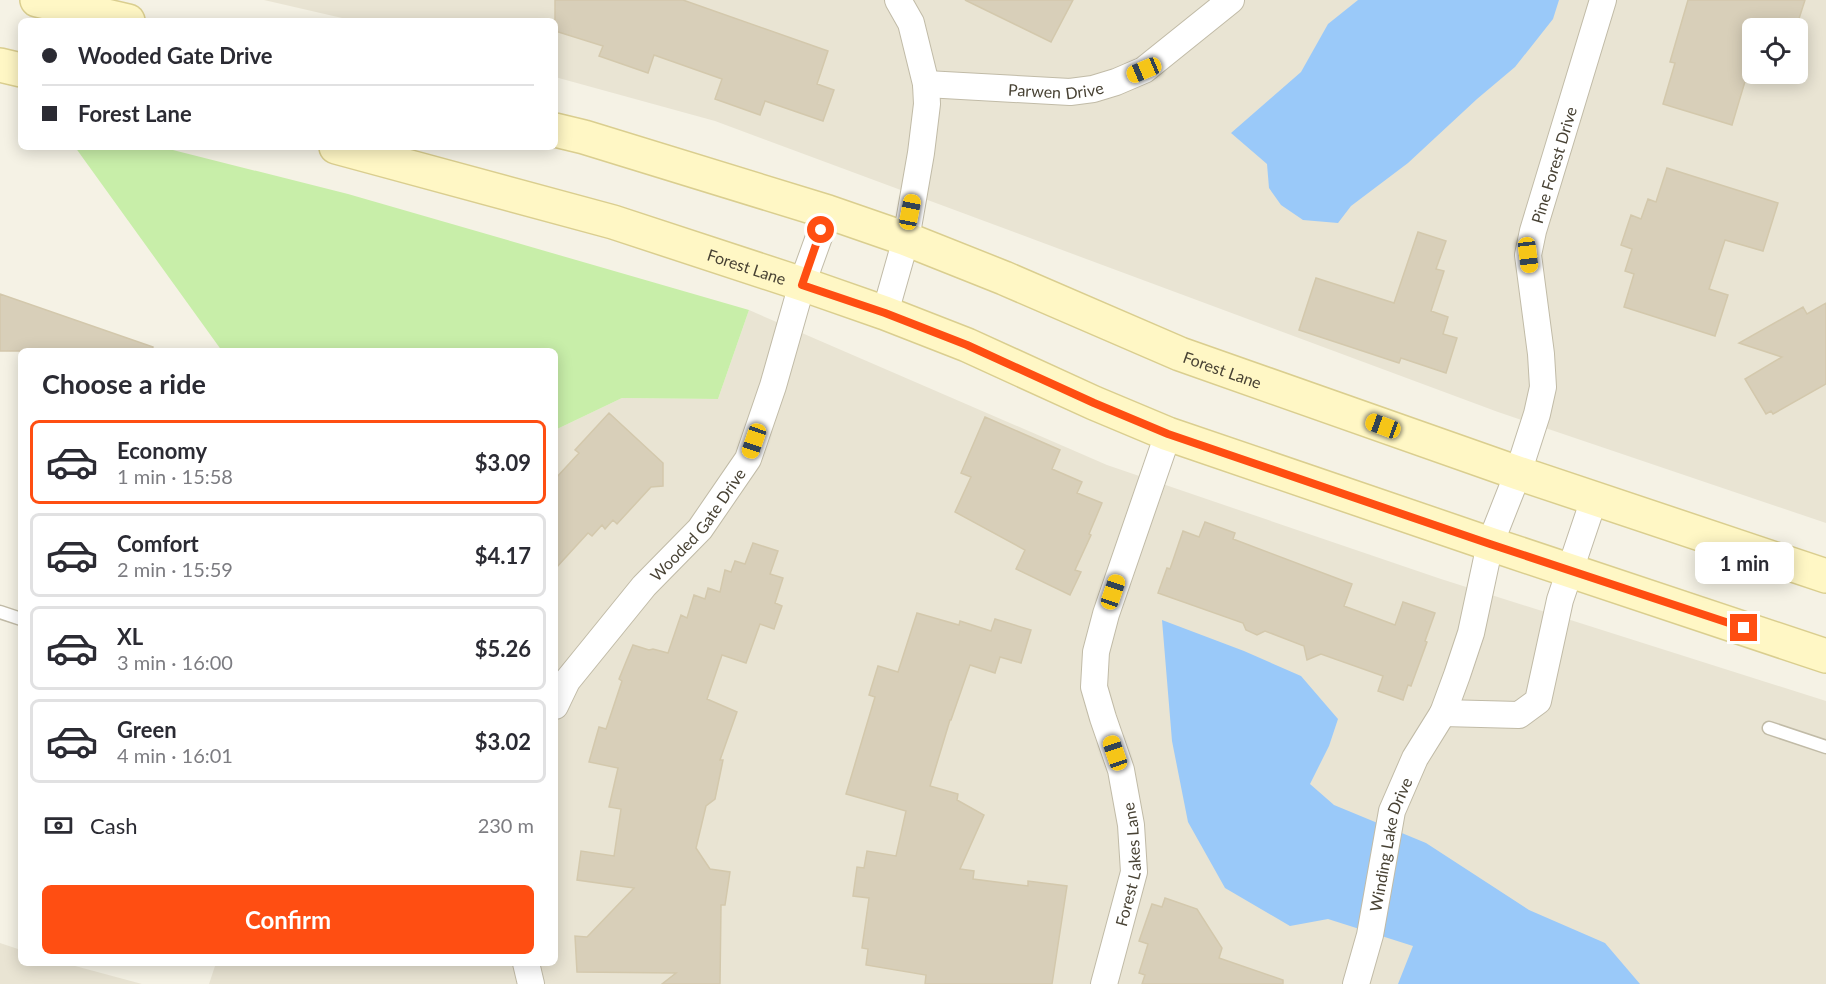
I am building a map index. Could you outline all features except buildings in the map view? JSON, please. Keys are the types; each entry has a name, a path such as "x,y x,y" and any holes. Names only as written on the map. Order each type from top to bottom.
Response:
{"main road":[{"path":"37,0 115,18"},
{"path":"0,65 18,69"},
{"name":"Forest Lane","path":"558,131 828,212 906,239 1004,278 1180,354 1518,473 1826,576"},
{"name":"Forest Lane","path":"347,150 613,222 885,313 967,345 1168,434 1826,656"}],"street":[{"path":"885,313 906,239 927,104 926,84 911,23 898,0"},
{"name":"Parwen Drive","path":"926,84 1070,92 1101,87 1144,70 1231,0"},
{"name":"Pine Forest Drive","path":"1518,473 1543,387 1528,255 1533,231 1603,0"},
{"name":"Wooded Gate Drive","path":"558,700 567,681 644,586 700,529 748,459 773,386 802,285 828,212"},
{"name":"Forest Lakes Lane","path":"1104,984 1134,872 1131,825 1121,770 1094,687 1096,652 1106,614 1168,434"},
{"name":"Winding Lake Drive","path":"1356,984 1370,935 1392,812 1415,758 1443,713 1471,633 1490,544 1518,473"},
{"path":"1443,713 1519,715 1538,701 1551,636 1569,570 1594,499"},
{"path":"527,966 531,984"}],"lane":[{"path":"0,612 18,618"},
{"path":"1769,728 1826,747"}],"shaded area":[{"path":"264,0 1826,0 1826,523 1498,412 715,121 558,78 558,18 342,18"},
{"path":"749,310 1107,465 1441,579 1826,701 1826,984 209,984 215,966 558,966 558,429 622,398 718,399"},
{"path":"0,943 18,949 18,966 75,966 142,984 0,984"}],"green space":[{"path":"77,150 173,150 348,194 749,310 718,399 622,398 558,429 558,348 220,348"}],"water":[{"path":"1358,0 1559,0 1553,19 1515,67 1408,163 1351,206 1338,223 1303,220 1281,205 1269,188 1267,164 1231,133 1301,72 1328,24"},
{"path":"1162,620 1244,651 1301,676 1338,719 1329,746 1310,784 1334,805 1426,843 1529,910 1605,943 1640,984 1398,984 1413,946 1328,919 1290,926 1225,888 1188,822 1172,741"}],"route":[{"path":"821,230 802,285 885,313 967,345 1168,434 1744,628"}]}
